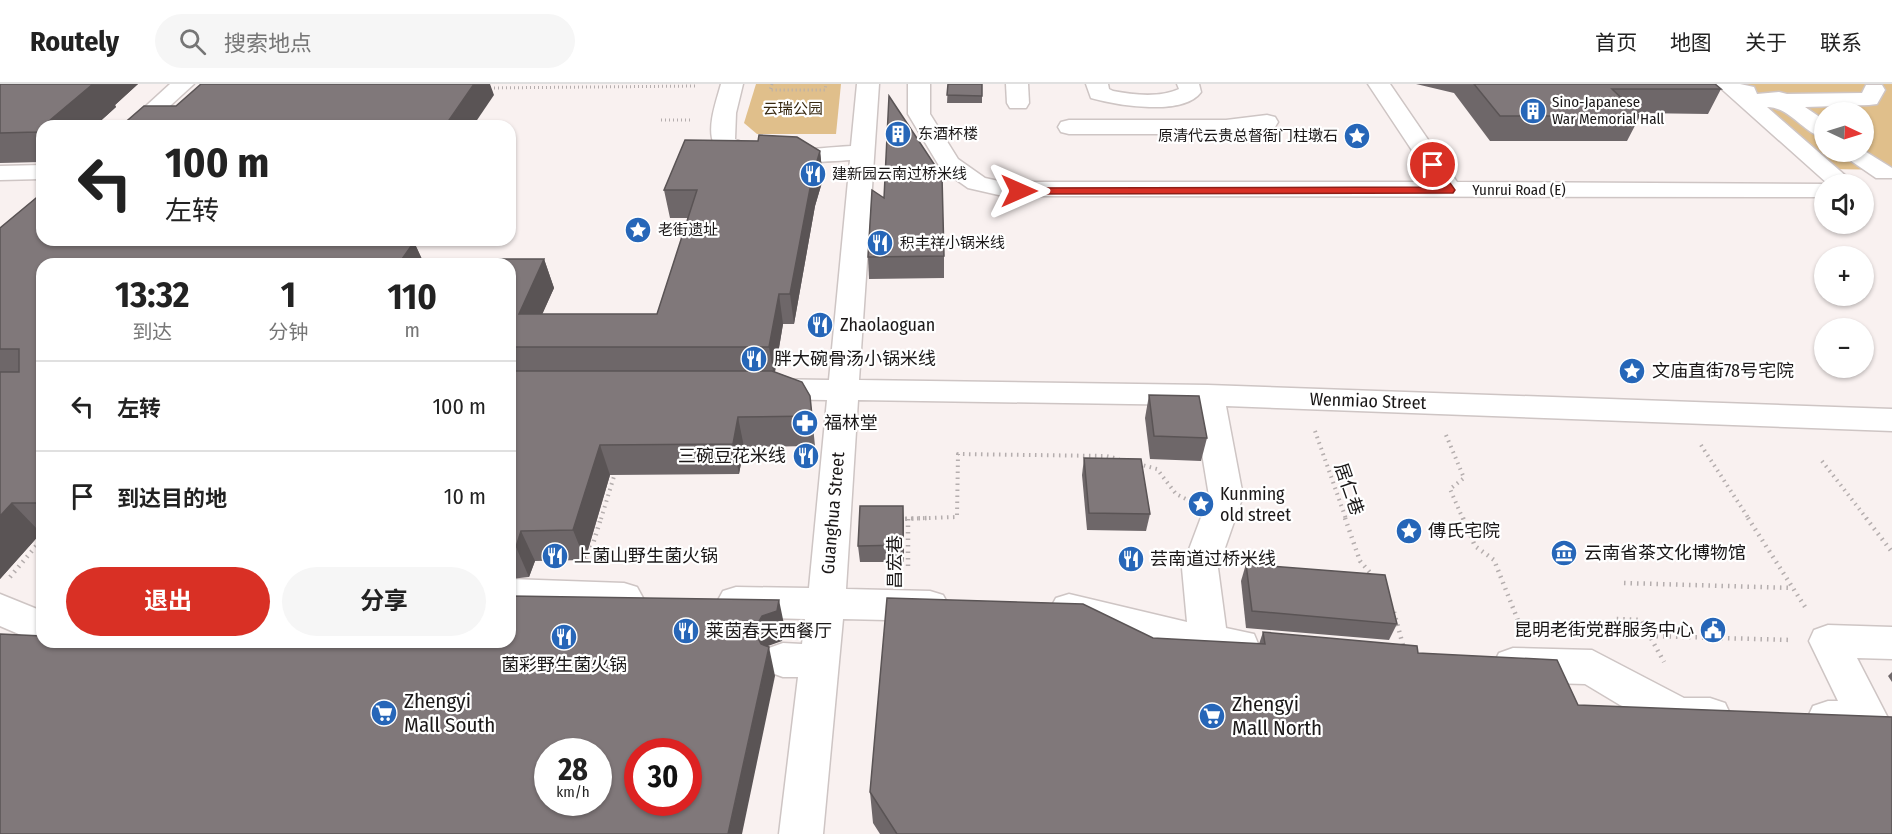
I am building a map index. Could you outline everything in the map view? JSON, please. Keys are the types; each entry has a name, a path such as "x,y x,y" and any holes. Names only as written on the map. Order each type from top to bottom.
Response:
{"street":[{"path":"142,120 183,84"},
{"name":"Guanghua Street","path":"801,834 801,661 824,613 843,388 840,257 862,153 868,84"},
{"name":"Yunrui Road (E)","path":"919,84 920,114 949,164 965,178 991,187 1019,191 1814,190"},
{"path":"1097,84 1099,93 1148,106 1178,99 1190,92 1188,84"},
{"path":"1379,84 1450,190"},
{"path":"1727,84 1785,100 1874,92 1892,107"},
{"path":"732,85 723,132 724,142 732,148 757,154 862,153"},
{"path":"1746,90 1833,174"},
{"path":"1785,100 1814,123"},
{"path":"1069,127 1226,127 1267,122"},
{"path":"1864,162 1883,184"},
{"path":"0,173 36,172"},
{"name":"Wenmiao Street","path":"738,389 843,388 1208,395 1892,420"},
{"path":"1208,395 1227,496 1200,568 1209,644"},
{"path":"516,594 659,599"},
{"path":"4,595 36,623"},
{"path":"707,601 824,613 908,606 964,607"},
{"path":"1031,608 1076,609 1209,644 1279,650"},
{"path":"1797,718 1868,720 1828,641 1892,643"},
{"path":"1477,663 1592,667 1634,693 1681,716 1739,717"}],"path":[{"path":"772,84 770,90 825,90 826,84"},
{"path":"481,88 732,85"},
{"name":"居仁巷","path":"1304,398 1359,561 1378,582 1366,581"},
{"path":"1432,403 1464,478 1450,489 1475,546 1494,560 1536,665"},
{"path":"1679,412 1828,641"},
{"path":"832,521 957,517 958,454 1106,456 1126,461"},
{"path":"1822,461 1892,552"},
{"path":"576,597 618,464"},
{"path":"1137,464 1157,469 1176,494 1218,518"},
{"name":"昌宏巷","path":"908,519 908,606"},
{"path":"4,595 36,548"},
{"path":"1624,583 1793,588"},
{"path":"1392,606 1407,661"},
{"path":"1626,619 1637,619"},
{"path":"1650,636 1828,641"}],"green space":[{"name":"云瑞公园","path":"756,84 841,84 836,134 757,134 744,123"},
{"path":"1732,84 1892,84 1892,170 1829,169 1821,162 1874,162 1874,102 1814,102 1814,156"}],"building":[{"path":"0,84 93,84 50,120 36,120 36,132 0,133"},
{"path":"201,84 474,84 449,120 128,120 144,106 176,106"},
{"path":"948,84 982,84 982,96 947,95"},
{"path":"1474,84 1715,84 1721,89 1612,89 1640,116 1500,116"},
{"path":"889,96 942,176 944,256 868,257 872,190 884,198"},
{"path":"759,135 797,137 820,151 812,178 790,294 779,294 769,347 516,347 516,259 544,259 519,314 657,314 697,190 664,190 685,140 758,141"},
{"path":"36,198 36,246 411,246 403,258 36,258 36,503 12,503 0,516 0,372 19,372 19,349 0,349 0,228"},
{"path":"516,371 772,371 802,382 810,396 812,416 738,417 733,444 600,445 573,530 521,531 516,547"},
{"path":"1149,395 1199,396 1207,438 1154,436"},
{"path":"1084,458 1141,459 1150,514 1089,513"},
{"path":"860,506 903,506 903,545 858,546"},
{"path":"1246,564 1385,575 1397,624 1252,611"},
{"name":"Zhengyi Mall South","path":"516,596 779,600 777,611 762,616 754,630 761,644 769,647 728,834 0,834 0,634 36,636 36,648 516,648"},
{"name":"Zhengyi Mall North","path":"887,598 1083,604 1153,638 1265,644 1263,632 1417,646 1418,653 1557,660 1578,705 1892,717 1892,834 897,834 870,792"}],"place":[{"name":"Sino-Japanese War Memorial Hall","path":"1533,111"},
{"name":"东酒杯楼","path":"898,134"},
{"name":"原清代云贵总督衙门柱墩石","path":"1357,136"},
{"name":"建新园云南过桥米线","path":"813,174"},
{"name":"老街遗址","path":"638,230"},
{"name":"积丰祥小锅米线","path":"880,243"},
{"name":"Zhaolaoguan","path":"820,325"},
{"name":"胖大碗骨汤小锅米线","path":"754,359"},
{"name":"文庙直街78号宅院","path":"1632,371"},
{"name":"福林堂","path":"805,423"},
{"name":"三碗豆花米线","path":"806,456"},
{"name":"Kunming old street","path":"1201,504"},
{"name":"傅氏宅院","path":"1409,531"},
{"name":"云南省茶文化博物馆","path":"1564,553"},
{"name":"上菌山野生菌火锅","path":"555,556"},
{"name":"芸南道过桥米线","path":"1131,559"},
{"name":"昆明老街党群服务中心","path":"1713,630"},
{"name":"莱茵春天西餐厅","path":"686,631"},
{"name":"菌彩野生菌火锅","path":"564,637"},
{"name":"Zhengyi Mall South","path":"384,713"},
{"name":"Zhengyi Mall North","path":"1212,716"}],"route":[{"path":"1019,191 1450,190 1433,165"}]}
